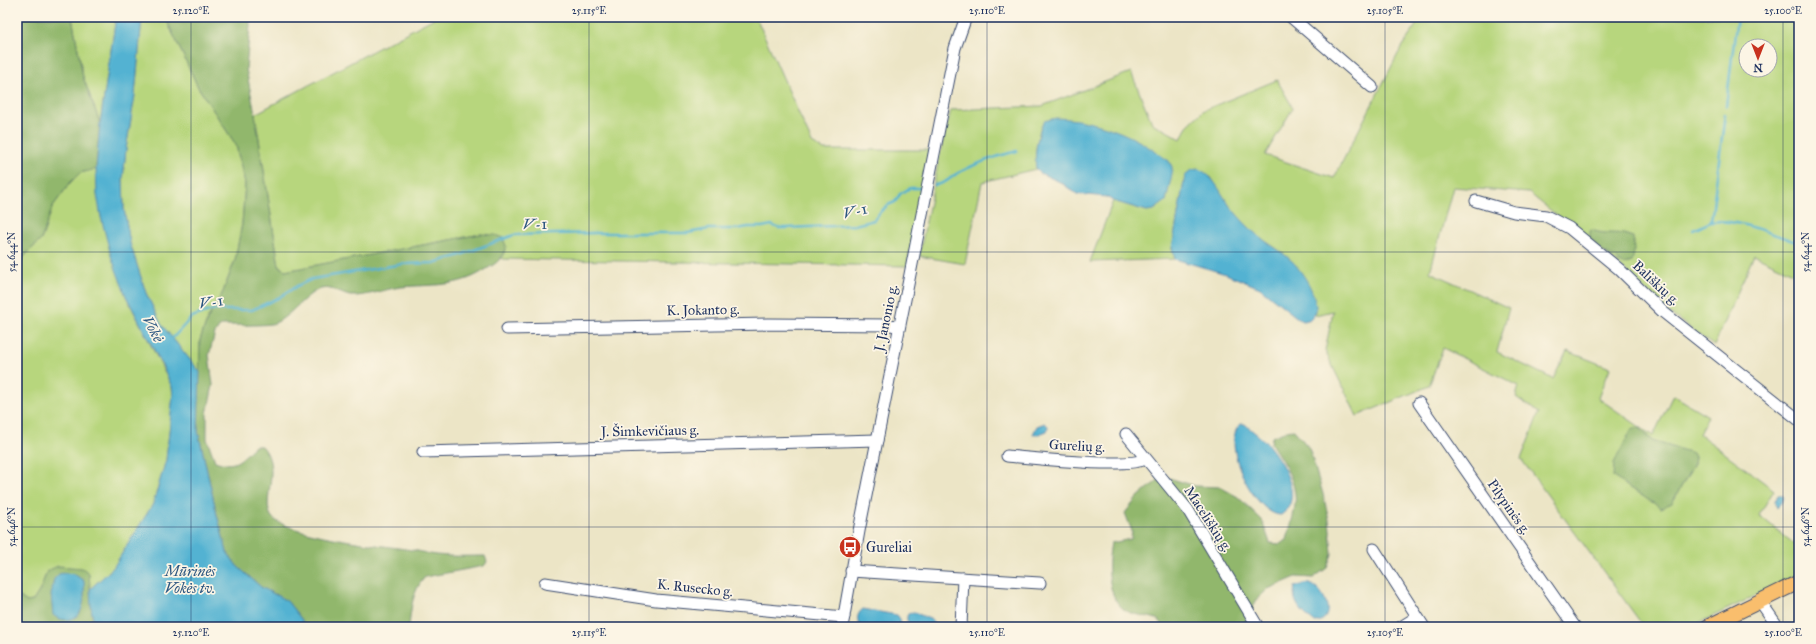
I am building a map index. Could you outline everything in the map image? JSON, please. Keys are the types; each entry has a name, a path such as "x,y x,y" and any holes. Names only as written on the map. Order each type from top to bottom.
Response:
{"main road":[{"path":"1707,627 1799,582"}],"street":[{"name":"J. Janonio g.","path":"843,622 851,571 955,48 966,17"},
{"path":"1291,17 1372,87"},
{"name":"Bališkių g.","path":"1476,201 1514,212 1546,216 1569,228 1619,269 1663,312 1799,420"},
{"name":"K. Jokanto g.","path":"507,329 768,324 891,325 899,327"},
{"name":"Pilypinės g.","path":"1419,403 1575,627"},
{"name":"Maceliškių g.","path":"1126,434 1188,510 1258,627"},
{"name":"J. Šimkevičiaus g.","path":"423,452 877,440"},
{"name":"Gurelių g.","path":"1007,456 1087,462 1135,462 1146,459"},
{"path":"1374,549 1424,627"},
{"path":"851,571 1040,583"},
{"path":"961,627 963,578"},
{"name":"K. Rusecko g.","path":"545,583 662,600 843,622"},
{"path":"1760,601 1778,627"},
{"path":"1401,627 1418,617"}],"green space":[{"path":"17,17 72,17 83,77 100,123 96,169 80,173 70,183 53,206 41,240 28,252 17,266"},
{"path":"72,17 116,17 100,123 83,77"},
{"path":"142,17 165,17 198,87 236,145 245,184 242,224 235,260 223,292 208,318 200,340 200,372 161,324 146,293 130,243 124,209 123,179 126,149 135,95"},
{"path":"165,17 249,17 250,25 246,69 255,114 279,266 285,271 481,234 495,235 503,238 506,246 498,261 475,276 465,280 444,284 401,287 356,296 346,295 332,289 321,289 310,295 281,320 275,323 257,325 221,325 215,333 209,355 213,385 207,414 207,439 215,461 228,464 233,463 242,459 255,446 262,446 268,455 271,473 268,501 269,509 271,516 280,523 295,529 337,539 415,550 433,555 485,556 487,562 484,566 425,577 417,588 415,594 409,627 303,627 302,620 287,601 261,587 237,566 227,552 198,431 200,340 208,318 223,292 235,260 242,224 245,184 236,145 198,87"},
{"path":"436,17 756,17 812,143 824,150 930,150 907,266 502,259 506,246 481,234 286,271 279,266 255,114"},
{"path":"1421,17 1799,17 1799,276 1754,255 1714,346 1660,306 1620,266 1529,193 1453,187 1430,272 1509,308 1497,352 1553,379 1567,351 1610,368 1598,398 1653,436 1673,395 1708,416 1699,434 1774,490 1759,515 1799,548 1799,575 1690,627 1644,627 1521,459 1539,413 1516,397 1519,386 1443,348 1429,386 1357,416 1325,351 1333,311 1315,315 1316,311 1292,262 1284,254 1260,238 1249,228 1226,200 1211,177 1185,176 1172,248 1175,259 1090,262 1113,201 1147,211 1044,121 1040,132 1035,157 1036,169 982,182 965,264 919,256 941,149 951,110 1042,106 1131,72 1152,123 1181,139 1187,126 1204,110 1277,80 1293,108 1265,155 1334,178 1398,54","holes":["1592,230 1600,234 1632,262 1623,263 1613,256 1603,252","1640,428 1652,441 1695,457 1694,464 1672,503"]},
{"path":"96,169 101,217 126,296 172,387 173,395 166,460 153,504 113,568 90,589 89,574 47,571 40,590 33,601 27,602 17,595 17,266 28,252 41,240 53,206 70,183 80,173"},
{"path":"1592,230 1602,233 1622,234 1633,237 1634,252 1632,262 1624,264 1619,262 1616,258 1603,252 1590,238 1590,231"},
{"path":"1640,428 1652,441 1693,453 1695,457 1694,464 1672,503 1661,508 1613,477 1614,463 1631,430"},
{"path":"1294,430 1309,448 1323,494 1329,520 1332,554 1327,568 1313,578 1296,577 1268,589 1257,599 1248,618 1252,627 1164,627 1156,619 1128,612 1121,607 1112,591 1110,581 1109,561 1111,543 1131,539 1132,531 1125,513 1138,497 1163,476 1195,486 1220,487 1238,497 1262,520 1270,543 1280,544 1287,540 1294,511 1294,487 1289,473 1271,443 1272,437 1286,431"},
{"path":"58,566 82,568 89,573 92,614 97,627 17,627 17,595 27,602 33,601 40,590 47,571","holes":["84,594 80,613 75,618 51,595"]}],"water":[{"path":"116,17 142,17 135,95 126,149 123,179 124,209 130,243 146,293 161,324 200,372 198,431 227,552 237,566 261,587 287,601 302,620 303,627 97,627 93,618 90,589 113,568 153,504 166,460 173,395 172,387 163,367 126,296 111,256 97,195 96,169 100,123"},
{"path":"1056,118 1096,124 1115,130 1138,140 1169,161 1172,167 1172,174 1166,201 1154,210 1147,211 1113,201 1107,197 1077,194 1060,182 1040,173 1036,169 1035,157 1040,132 1044,121"},
{"path":"1198,169 1209,176 1229,205 1250,228 1261,238 1284,254 1297,267 1309,285 1316,305 1316,311 1311,319 1304,321 1300,320 1260,288 1226,274 1175,259 1172,248 1185,176 1192,170"},
{"path":"1045,423 1048,426 1047,431 1036,435 1033,434 1037,426"},
{"path":"1241,424 1245,424 1268,444 1286,472 1291,491 1291,500 1288,508 1281,515 1271,512 1260,503 1243,476 1237,460 1234,445 1235,433"},
{"path":"1778,495 1782,495 1784,498 1777,508 1775,502"},
{"path":"59,574 74,574 84,581 84,598 82,609 76,617 64,620 53,615 51,595 54,579"},
{"path":"1303,584 1310,584 1317,588 1325,599 1327,612 1321,621 1314,622 1296,603 1294,593 1295,587"},
{"path":"863,609 897,615 900,621 898,627 862,627 859,623 858,616"},
{"path":"909,613 916,613 932,620 935,627 914,627 907,621 907,616"}],"waterway":[{"path":"1726,106 1737,17"},
{"path":"1711,222 1725,114"},
{"name":"V-1","path":"935,185 943,183 956,174 980,163 1017,151"},
{"name":"V-1","path":"170,341 192,317 212,310 252,310 278,298 297,286 312,279 403,264 433,263 458,256 514,235 688,233 709,229 737,229 772,225 778,228 855,225 874,220 881,211 888,205 895,202 900,194 910,188 920,188"},
{"path":"1693,230 1711,222 1731,222 1755,228 1799,243"}],"place":[{"name":"Gureliai","path":"850,547"}],"water label":[{"name":"Vokė","path":"153,329"},
{"name":"Mūrinės Vokės tv.","path":"190,580"}]}
